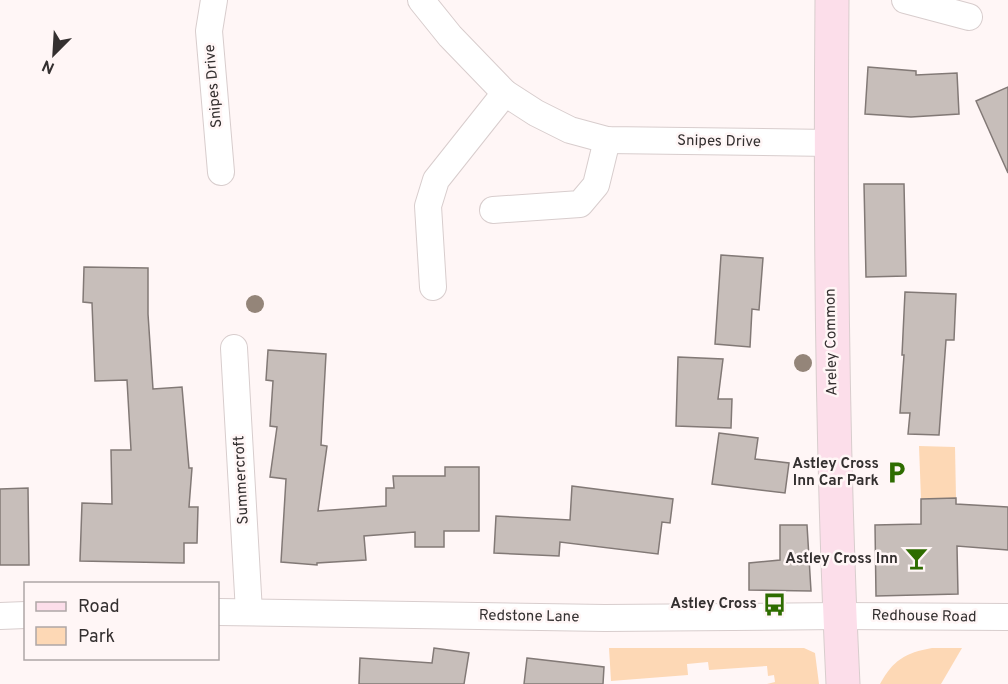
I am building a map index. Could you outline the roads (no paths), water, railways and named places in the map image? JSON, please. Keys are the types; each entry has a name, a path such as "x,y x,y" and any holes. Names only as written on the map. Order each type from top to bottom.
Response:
{"main road":[{"name":"Areley Common","path":"832,0 833,430 843,684"}],"street":[{"name":"Snipes Drive","path":"214,0 209,31 221,172"},
{"name":"Snipes Drive","path":"421,0 450,36 505,93 536,113 570,130 606,140 831,143"},
{"path":"905,0 969,17"},
{"path":"433,287 428,206 436,180 505,93"},
{"path":"493,210 580,204 596,185 606,140"},
{"name":"Summercroft","path":"234,348 249,612"},
{"name":"Redstone Lane","path":"219,612 605,618 840,616"},
{"path":"0,616 24,615"},
{"name":"Redhouse Road","path":"840,616 1008,617"}],"place":[{"name":"Astley Cross Inn Car Park","path":"897,473"},
{"name":"Astley Cross Inn","path":"916,559"},
{"name":"Astley Cross","path":"775,604"}]}
